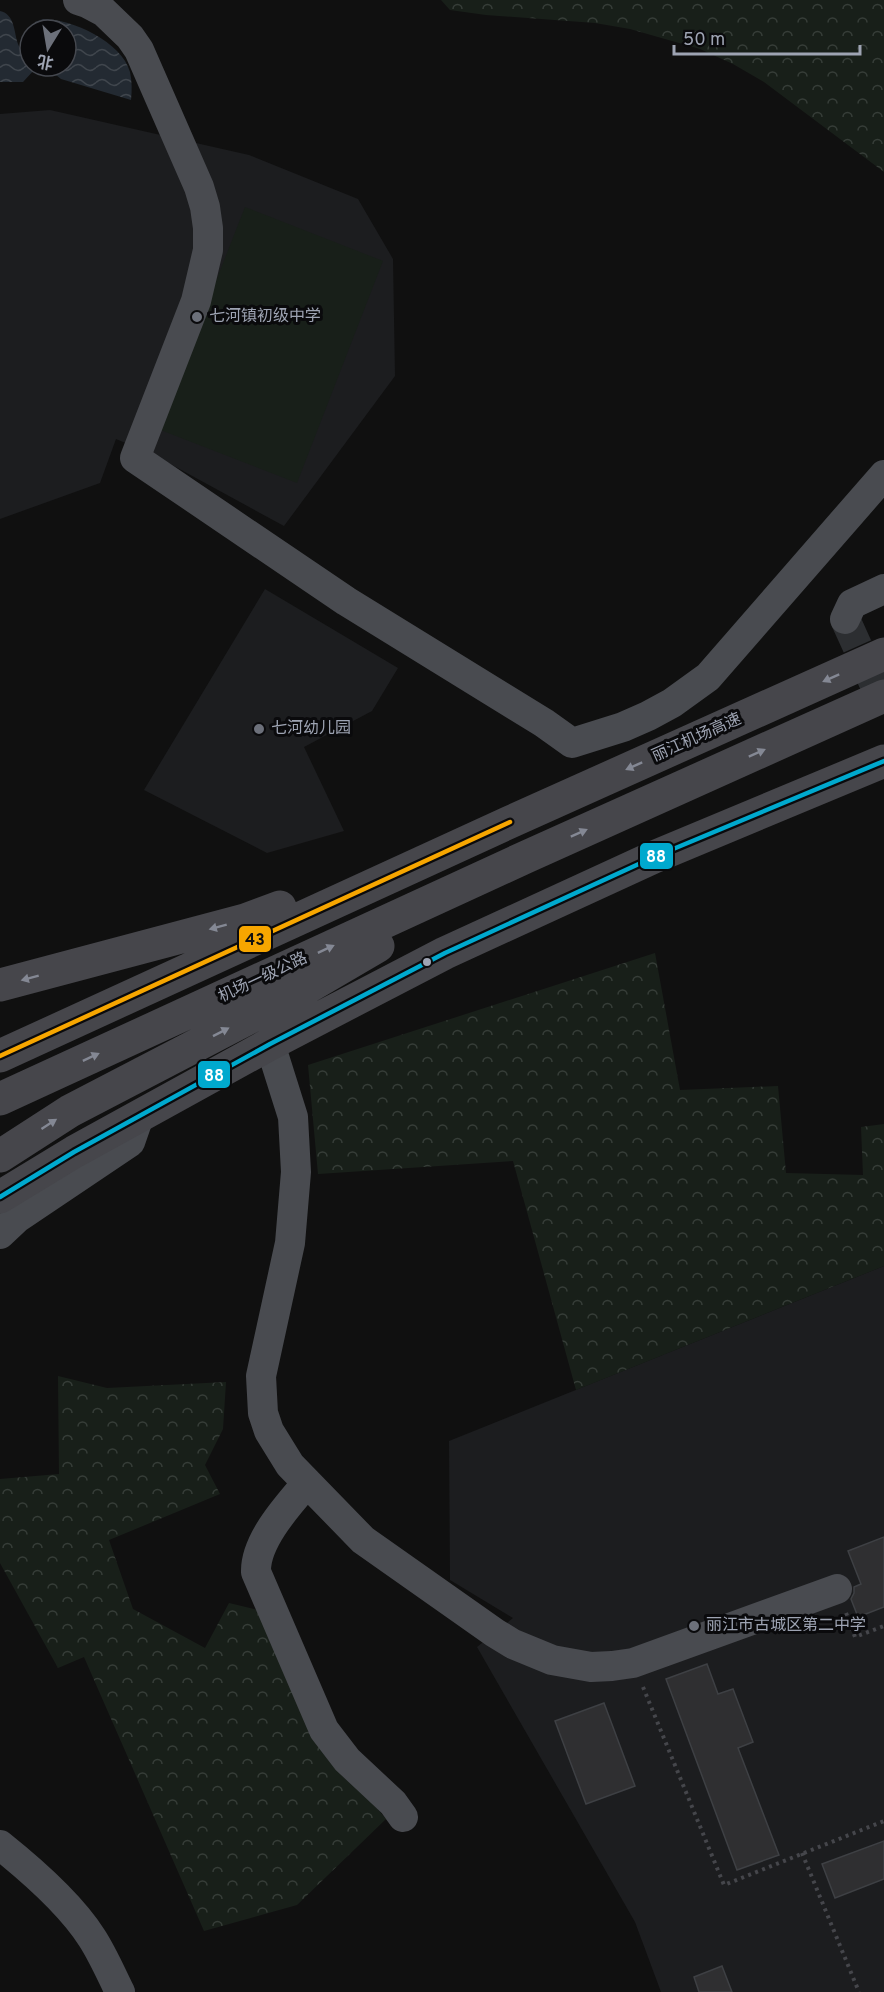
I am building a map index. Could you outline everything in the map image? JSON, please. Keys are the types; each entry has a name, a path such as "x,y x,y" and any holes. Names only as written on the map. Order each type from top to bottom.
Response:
{"highway":[{"name":"丽江机场高速","path":"510,822 884,654"},
{"path":"0,1156 69,1111 308,987 526,857 884,696"},
{"path":"0,1197 74,1152 270,1044 445,953 654,857 884,761"},
{"path":"0,986 245,920 510,822"},
{"path":"0,1056 510,822"},
{"name":"机场一级公路","path":"0,1099 526,857"}],"street":[{"path":"78,0 104,12 120,25 139,50 199,187 208,228 208,250 195,301 135,458 346,601 544,723 572,743 615,730 648,716 672,703 708,677 884,475"},
{"path":"845,619 852,604 884,589"},
{"path":"270,1044 293,1117 296,1172 290,1243 261,1376 261,1395 266,1422 278,1449 290,1465 363,1540 495,1633 532,1652 571,1664 591,1667 633,1663 837,1589"},
{"path":"0,1234 17,1218 130,1142 139,1116"},
{"path":"308,1483 264,1540 256,1564 256,1572 324,1730 347,1760 393,1803 403,1817"},
{"path":"0,1845 60,1900 83,1925 120,1992"}],"path":[{"path":"837,1589 855,1637 884,1626"},
{"path":"633,1663 724,1885 884,1821"},
{"path":"802,1853 859,1992"}],"shaded area":[{"name":"七河镇初级中学","path":"50,110 249,155 358,199 393,259 395,376 284,526 152,454 116,439 100,483 0,519 0,114"},
{"name":"七河幼儿园","path":"265,589 398,668 372,711 304,747 344,831 267,853 144,790"},
{"name":"丽江市古城区第二中学","path":"884,1266 884,1992 661,1992 635,1922 477,1647 513,1618 450,1580 449,1441"}],"green space":[{"path":"441,0 884,0 884,172 764,82 700,49 630,29 595,23 450,10"},
{"path":"245,207 383,261 297,483 158,429"},
{"path":"655,953 680,1090 778,1086 786,1173 863,1175 861,1127 884,1124 884,1266 576,1390 513,1161 318,1174 308,1065"},
{"path":"58,1376 107,1388 226,1382 223,1429 205,1465 220,1494 109,1540 133,1609 205,1648 229,1603 258,1610 312,1731 386,1819 297,1905 204,1931 84,1657 58,1668 0,1563 0,1479 59,1474"}],"water":[{"path":"0,11 9,16 18,43 18,78 27,78 23,82 0,82"},
{"path":"78,27 107,42 125,61 130,72 131,100 61,79 78,78"}],"building":[{"path":"884,1537 884,1607 858,1617 851,1599 854,1587 861,1584 848,1551"},
{"path":"707,1664 718,1694 733,1689 753,1742 738,1748 779,1855 737,1870 666,1679"},
{"path":"604,1703 635,1786 586,1804 555,1721"},
{"path":"884,1841 884,1879 835,1898 822,1864"},
{"path":"722,1966 732,1992 699,1992 694,1977"}],"tunnel":[{"path":"845,619 884,705"}],"transit line":[{"name":"88","path":"0,1197 74,1152 270,1044 445,953 654,857 884,761"},
{"name":"43","path":"0,1056 510,822"}],"place":[{"name":"七河镇初级中学","path":"197,317"},
{"name":"七河幼儿园","path":"259,729"},
{"name":"丽江市古城区第二中学","path":"694,1626"}]}
